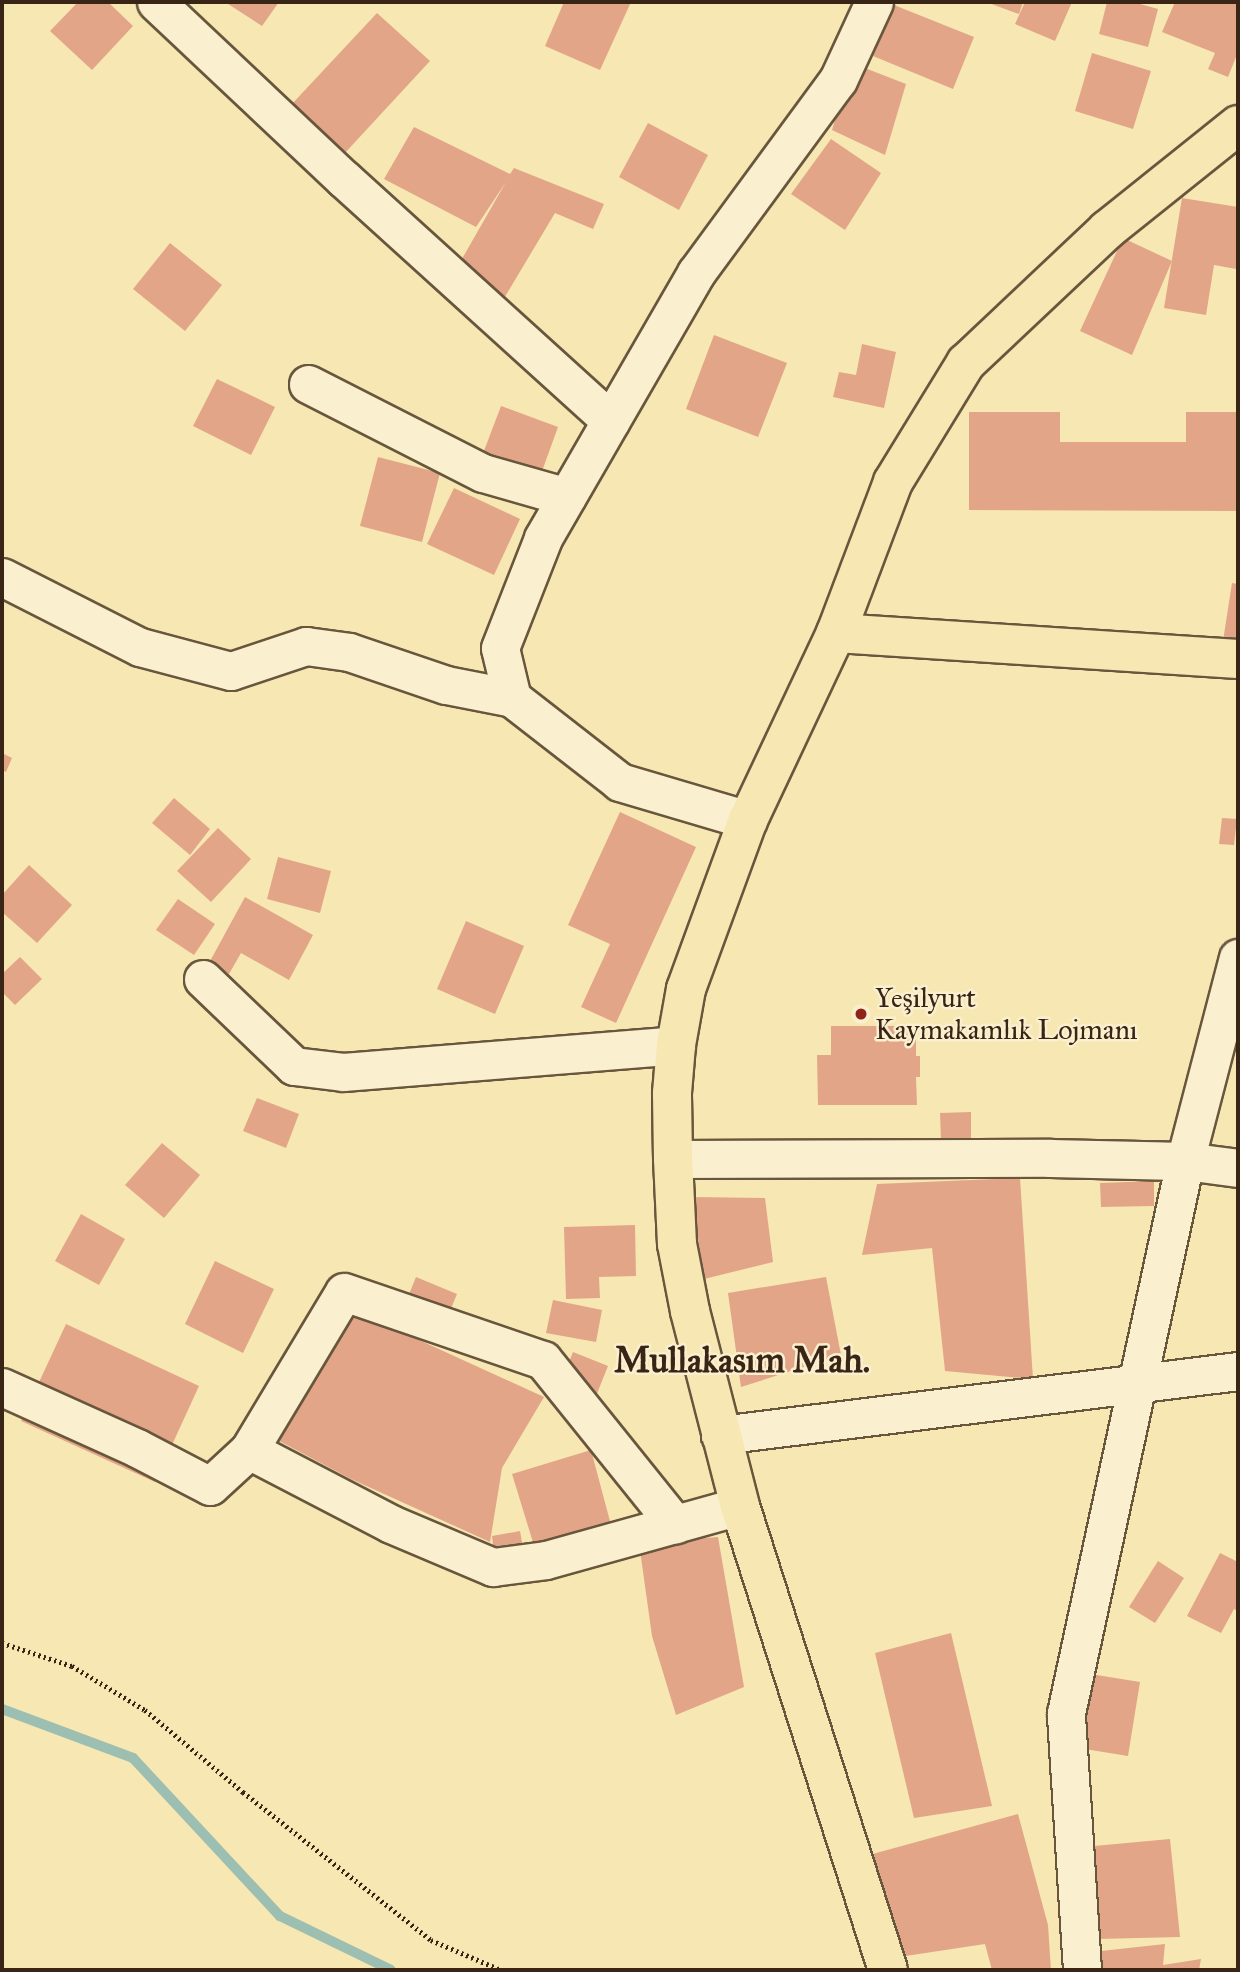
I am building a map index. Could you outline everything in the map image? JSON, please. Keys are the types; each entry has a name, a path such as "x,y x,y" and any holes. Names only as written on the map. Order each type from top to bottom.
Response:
{"main road":[{"path":"888,1970 740,1506 720,1436 677,1244 673,1159 676,1045 686,989 748,820 836,633 893,482 967,363 1107,230 1238,125"},
{"path":"836,633 1238,659"}],"street":[{"path":"156,2 344,179 611,421"},
{"path":"512,698 500,648 543,538 696,273 838,80 874,2"},
{"path":"308,384 483,473 567,496"},
{"path":"2,577 140,648 231,671 306,646 349,652 446,685 512,698 621,782 748,820"},
{"path":"1082,1970 1066,1713 1185,1161 1238,958"},
{"path":"203,978 294,1066 343,1072 676,1045"},
{"path":"673,1159 1050,1158 1185,1161 1238,1167"},
{"path":"2,1387 137,1448 210,1486 249,1450 344,1292 543,1360 674,1524"},
{"path":"720,1436 1139,1383 1233,1363"},
{"path":"249,1450 391,1524 493,1567 546,1560 740,1506"}],"path":[{"path":"2,1643 72,1666 145,1710 243,1792 430,1940 501,1970"}],"building":[{"path":"78,2 108,2 133,26 92,70 50,31"},
{"path":"225,2 279,2 262,26"},
{"path":"564,2 631,2 600,70 545,46"},
{"path":"986,2 1023,2 1019,14"},
{"path":"1025,2 1072,2 1055,41 1015,24"},
{"path":"1107,2 1133,2 1158,9 1148,47 1099,34"},
{"path":"1175,2 1238,2 1238,52 1228,77 1208,69 1215,53 1162,32"},
{"path":"894,5 974,37 953,89 873,56"},
{"path":"377,13 430,61 344,154 291,105"},
{"path":"1092,53 1151,71 1133,129 1075,111"},
{"path":"852,63 906,84 885,155 832,130"},
{"path":"648,123 708,155 679,210 619,177"},
{"path":"414,127 510,174 514,168 604,204 593,229 555,213 503,300 455,271 506,182 476,227 384,179"},
{"path":"831,139 881,173 845,230 791,194"},
{"path":"1182,198 1238,207 1236,269 1214,265 1206,315 1164,308"},
{"path":"1123,238 1172,261 1132,355 1080,331"},
{"path":"170,243 222,285 185,331 133,289"},
{"path":"714,335 787,363 758,437 686,409"},
{"path":"862,344 896,352 884,408 833,397 839,372 856,375"},
{"path":"217,379 275,407 251,455 193,426"},
{"path":"501,406 558,427 537,485 479,464"},
{"path":"969,412 1060,412 1060,442 1186,442 1186,412 1238,412 1238,511 969,510"},
{"path":"378,457 440,473 422,542 360,526"},
{"path":"454,488 520,519 494,575 427,544"},
{"path":"1232,583 1238,584 1238,643 1223,641"},
{"path":"2,753 12,758 6,772 2,770"},
{"path":"174,798 210,829 190,855 152,823"},
{"path":"620,812 696,847 616,1023 581,1007 610,944 568,925"},
{"path":"1222,818 1237,819 1234,845 1219,844"},
{"path":"218,828 251,859 211,902 177,871"},
{"path":"278,857 331,871 320,913 267,899"},
{"path":"29,865 72,905 37,943 2,912 2,895"},
{"path":"245,897 313,935 289,980 241,953 229,974 209,963"},
{"path":"178,899 215,924 194,955 156,930"},
{"path":"466,921 524,946 495,1014 437,989"},
{"path":"20,957 42,979 15,1005 2,992 2,974"},
{"name":"Yeşilyurt Kaymakamlık Lojmanı","path":"831,1026 916,1026 916,1056 920,1056 920,1077 916,1077 917,1105 818,1105 817,1055 831,1055"},
{"path":"257,1098 299,1114 286,1148 243,1131"},
{"path":"971,1112 971,1140 941,1141 940,1113"},
{"path":"162,1143 200,1175 164,1218 125,1185"},
{"path":"1020,1178 1033,1379 945,1371 932,1248 862,1255 877,1184"},
{"path":"1154,1181 1154,1206 1101,1207 1100,1183"},
{"path":"692,1197 765,1198 773,1262 704,1279"},
{"path":"81,1214 125,1239 99,1285 55,1261"},
{"path":"635,1225 636,1276 599,1277 600,1298 566,1299 564,1227"},
{"path":"215,1261 274,1289 243,1353 185,1324"},
{"path":"416,1277 457,1294 442,1330 401,1314"},
{"path":"826,1277 841,1355 741,1387 728,1293"},
{"path":"553,1300 602,1310 596,1342 546,1333"},
{"path":"319,1307 384,1324 544,1397 502,1468 490,1542 351,1479 266,1434"},
{"path":"66,1324 199,1386 155,1482 21,1421"},
{"path":"573,1352 608,1366 596,1396 561,1382"},
{"path":"591,1450 611,1525 536,1552 512,1474"},
{"path":"520,1531 523,1548 494,1553 492,1536"},
{"path":"718,1537 744,1687 676,1715 652,1636 639,1543"},
{"path":"1220,1553 1238,1562 1238,1611 1234,1609 1221,1633 1187,1616"},
{"path":"1158,1561 1184,1578 1155,1623 1129,1607"},
{"path":"951,1633 992,1806 914,1818 875,1653"},
{"path":"1078,1672 1140,1682 1128,1756 1066,1746"},
{"path":"1018,1814 1048,1925 1051,1970 992,1970 985,1944 899,1957 869,1855"},
{"path":"1170,1839 1180,1937 1097,1939 1094,1846"},
{"path":"1165,1944 1163,1965 1201,1959 1199,1970 1100,1970 1101,1951"}],"waterway":[{"path":"2,1709 133,1758 280,1916 391,1970"}],"place":[{"name":"Yeşilyurt Kaymakamlık Lojmanı","path":"861,1014"}],"district":[{"name":"Mullakasım Mah.","path":"742,1361"}]}
